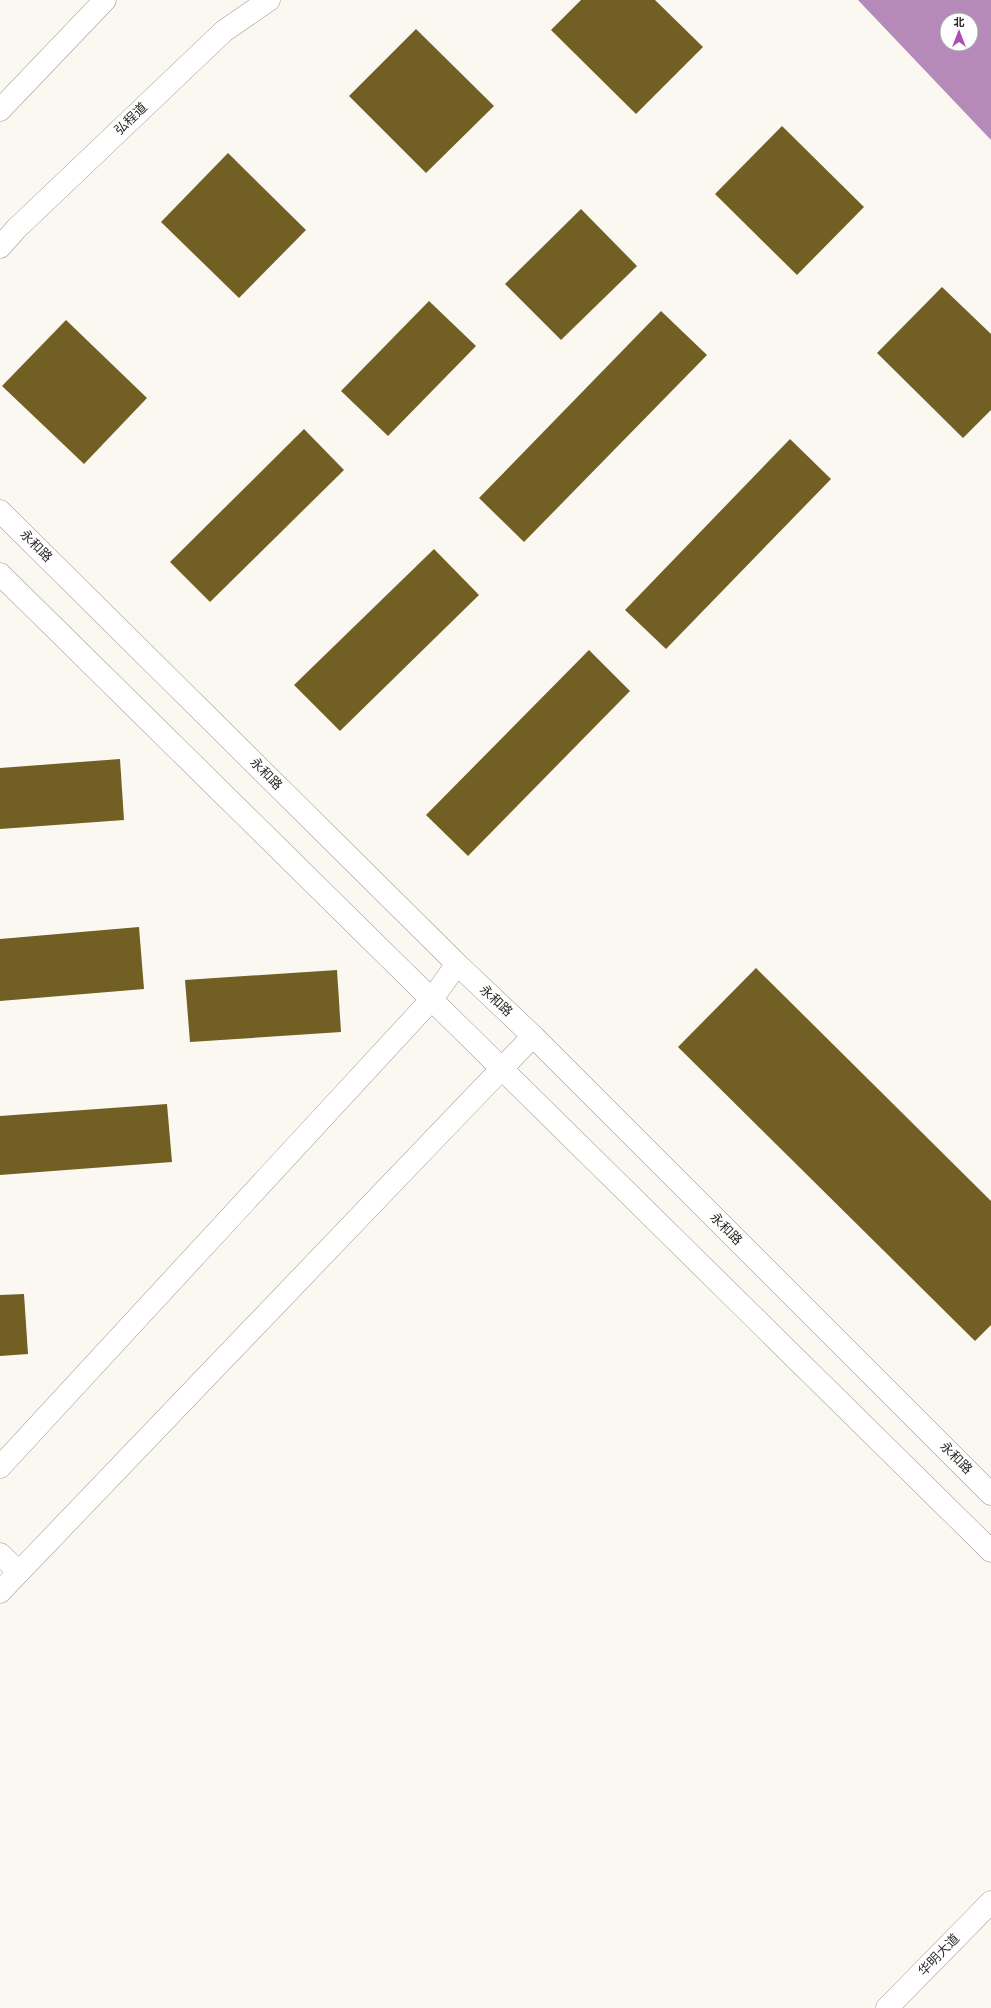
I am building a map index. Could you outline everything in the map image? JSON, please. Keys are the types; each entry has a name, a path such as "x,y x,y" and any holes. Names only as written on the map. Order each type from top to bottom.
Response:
{"street":[{"path":"0,110 106,0"},
{"name":"弘程道","path":"0,247 16,229 224,31 269,0"},
{"name":"永和路","path":"0,510 457,964 533,1036 991,1494"},
{"path":"0,574 991,1551"},
{"path":"0,1467 432,999 457,964"},
{"path":"0,1592 533,1036"},
{"path":"0,1554 19,1572"},
{"name":"华明大道","path":"887,2008 991,1902"}],"shaded area":[{"path":"858,0 991,0 991,140"}],"building":[{"path":"581,0 655,0 703,47 636,114 551,30"},
{"path":"416,29 494,106 426,173 349,96"},
{"path":"782,126 864,207 797,275 715,194"},
{"path":"228,153 306,230 239,298 161,222"},
{"path":"581,209 637,266 561,340 505,284"},
{"path":"942,287 991,334 991,410 963,438 877,353"},
{"path":"429,301 476,346 388,436 341,391"},
{"path":"661,311 707,355 524,542 479,498"},
{"path":"66,320 147,398 84,464 2,386"},
{"path":"304,429 344,470 210,602 170,562"},
{"path":"790,439 831,479 666,649 625,610"},
{"path":"434,549 479,595 340,731 294,685"},
{"path":"589,650 630,691 468,856 426,815"},
{"path":"120,759 124,820 0,829 0,768"},
{"path":"139,927 144,989 0,1001 0,939"},
{"path":"756,968 991,1201 991,1325 975,1341 678,1047"},
{"path":"337,970 341,1032 190,1042 185,980"},
{"path":"167,1104 172,1162 0,1175 0,1116"},
{"path":"24,1294 28,1354 0,1356 0,1295"}]}
